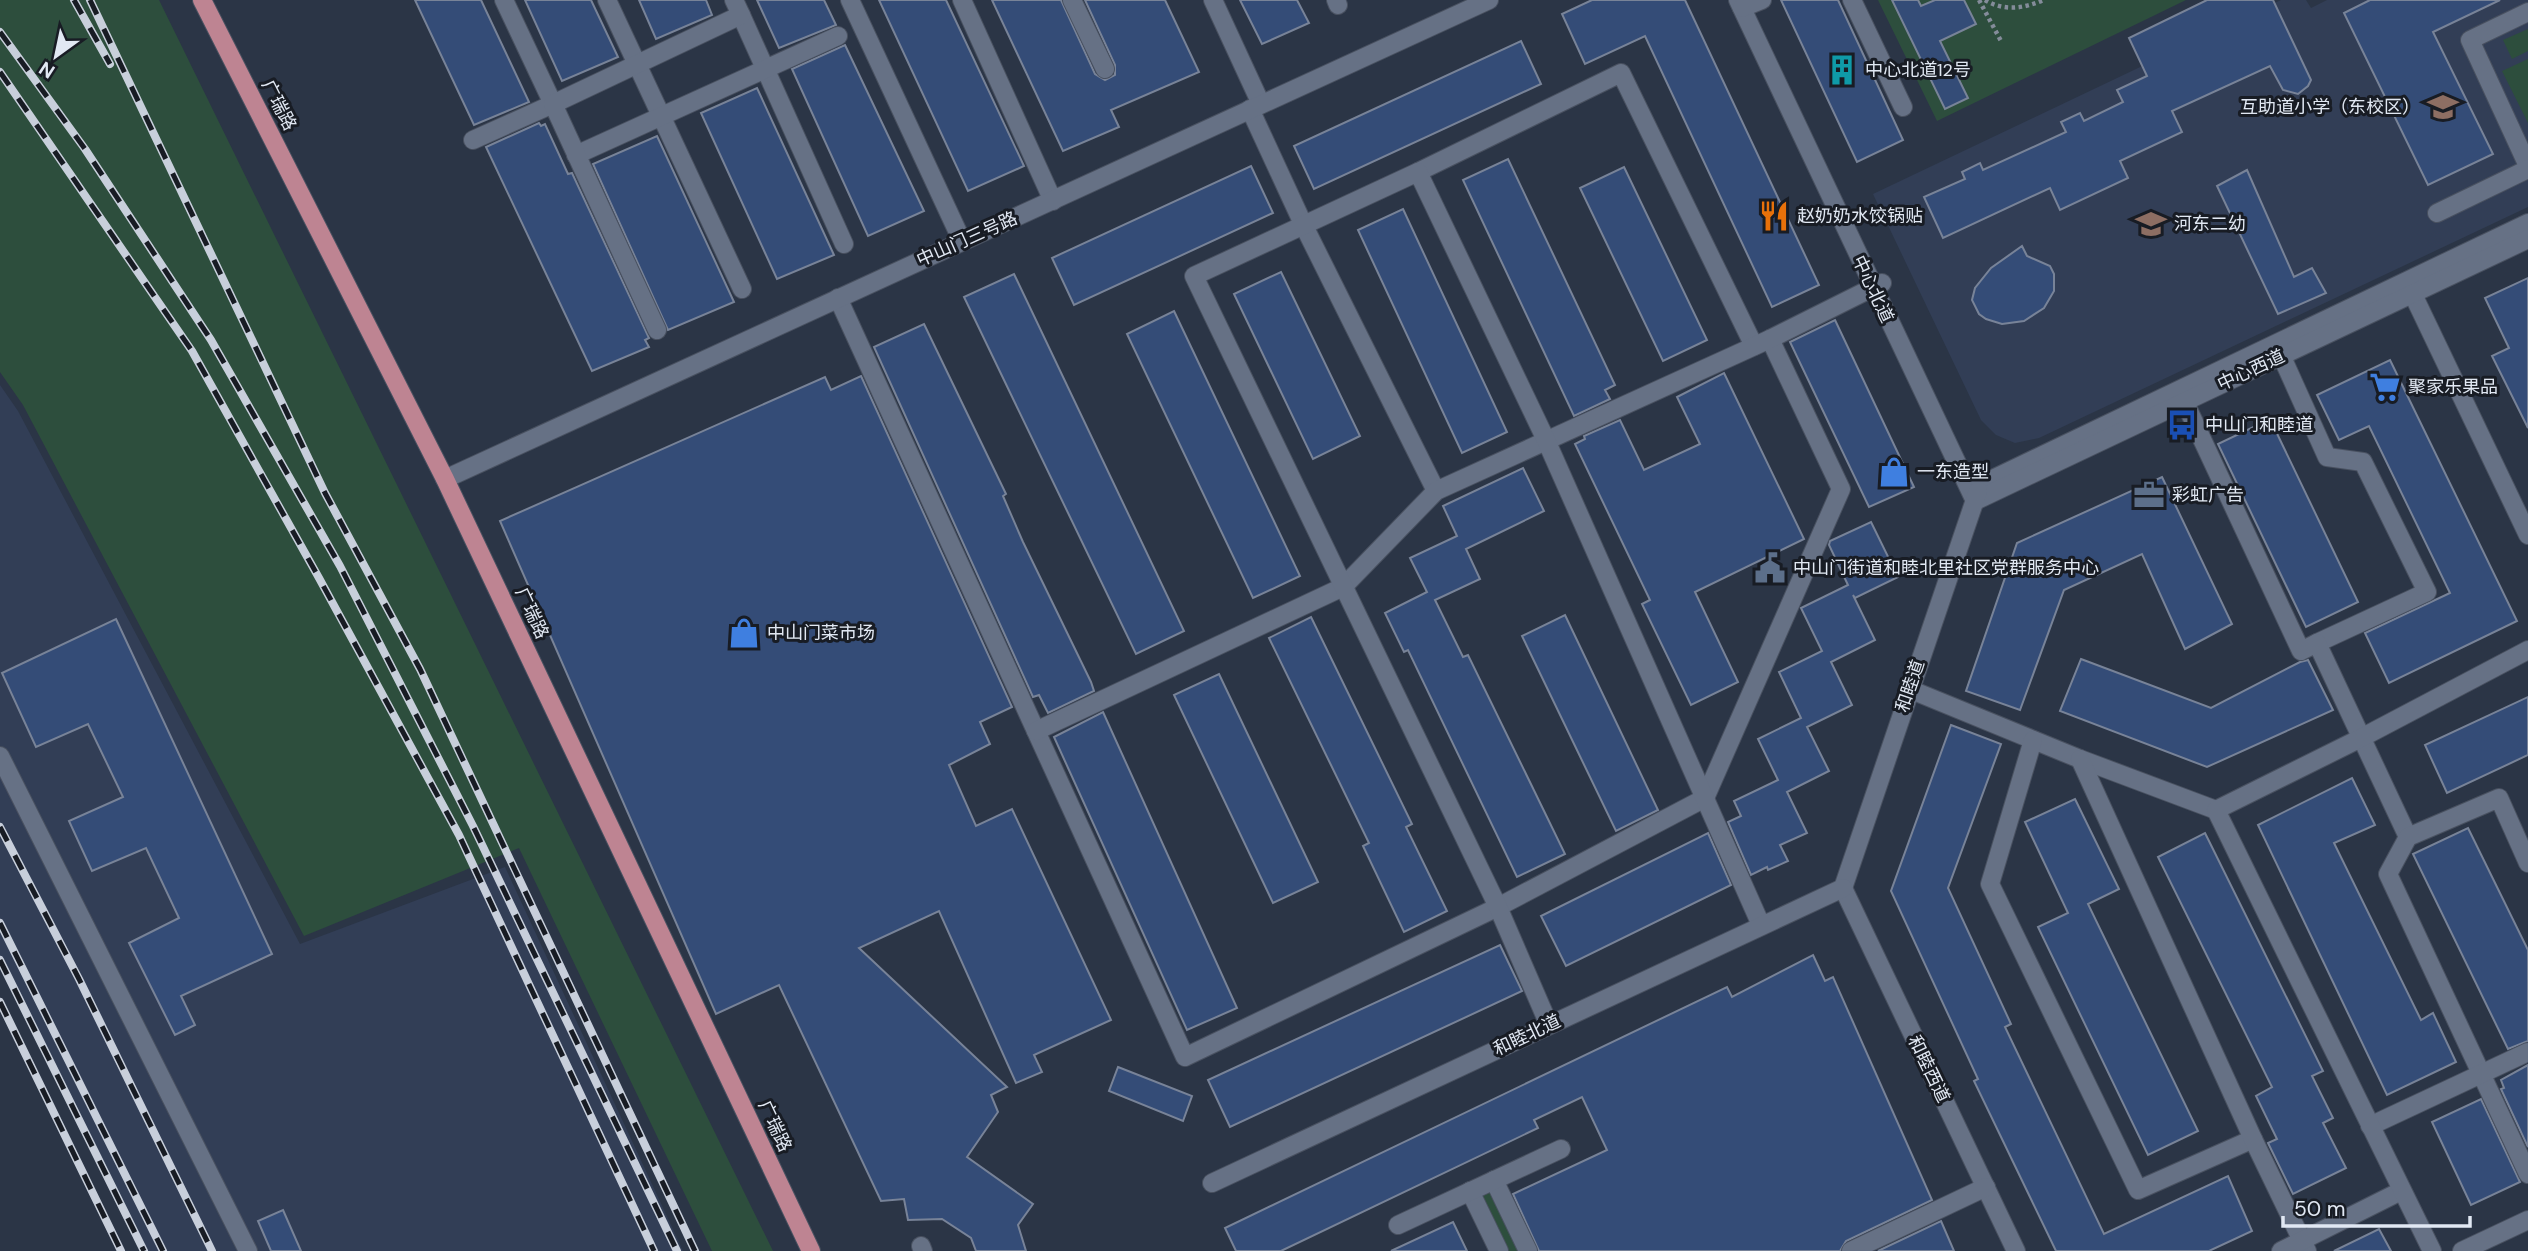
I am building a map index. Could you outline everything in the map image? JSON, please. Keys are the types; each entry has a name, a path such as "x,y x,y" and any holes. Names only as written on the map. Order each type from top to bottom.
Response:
{"main road":[{"name":"广瑞路","path":"202,0 445,479 811,1251"}],"street":[{"path":"504,0 657,330"},
{"path":"607,0 742,289"},
{"path":"850,0 962,241"},
{"path":"962,0 1053,201"},
{"path":"1072,0 1105,69"},
{"path":"1213,0 1304,226 1436,491"},
{"name":"中山门三号路","path":"445,479 1256,107 1465,5 1489,0"},
{"path":"1852,0 1903,107"},
{"name":"中心北道","path":"1749,2 1877,285 1977,493"},
{"path":"473,140 636,63 738,7 844,244"},
{"path":"2437,213 2528,167 2470,40 2528,12"},
{"path":"576,155 838,36"},
{"path":"838,298 1185,1057 1498,907 1705,799 1841,489 1621,73 1418,172 1194,276 1498,907 1549,1025"},
{"path":"1418,172 1546,440 1761,925"},
{"name":"中心西道","path":"1977,493 2415,284 2528,223"},
{"name":"中心西道","path":"2415,284 2528,239"},
{"path":"2415,284 2528,508"},
{"path":"2415,284 2528,535"},
{"path":"1037,731 1343,587 1436,491 1762,342 1877,285"},
{"path":"2182,396 2301,651 2427,592 2363,462 2327,457 2279,350"},
{"name":"和睦道","path":"1843,888 1977,493"},
{"path":"2317,643 2409,837"},
{"path":"2216,810 2528,650"},
{"path":"1909,690 2216,810 2432,1251"},
{"path":"2033,740 1990,884 2138,1190 2253,1139"},
{"path":"0,756 248,1251"},
{"path":"2080,759 2253,1139 2305,1246"},
{"path":"2528,863 2499,798 2409,837 2388,874 2528,1174"},
{"name":"和睦北道","path":"1212,1183 1843,888"},
{"name":"和睦西道","path":"1843,888 2016,1251"},
{"path":"2370,1126 2528,1052"},
{"path":"1398,1225 1561,1149"},
{"path":"1494,1180 1528,1251"},
{"path":"1852,1251 1986,1187"},
{"path":"1470,1191 1499,1251"},
{"path":"2281,1251 2305,1246 2401,1191"},
{"path":"2462,1251 2528,1220"}],"path":[{"path":"1982,0 1995,6 2012,8 2030,6 2045,0"},
{"path":"1982,0 2001,41"}],"shaded area":[{"name":"河东二幼","path":"2281,0 2306,0 2311,8 2327,0 2528,0 2528,207 2039,438 2015,443 1996,435 1981,420 1873,194"},
{"path":"0,385 18,411 300,944 505,867 683,1251 141,1251 0,965"}],"green space":[{"path":"0,0 159,0 773,1251 712,1251 519,848 304,936 23,405 0,372"},
{"path":"1878,0 2186,0 1937,121"},
{"path":"2528,29 2528,51 2512,59 2503,40"},
{"path":"2528,59 2528,123 2502,71"},
{"path":"1488,1183 1523,1251 1499,1251 1473,1196"}],"building":[{"path":"415,0 481,0 529,102 474,125"},
{"path":"525,0 591,0 618,57 562,81"},
{"path":"639,0 706,0 712,15 656,39"},
{"path":"757,0 824,0 836,25 779,48"},
{"path":"879,0 946,0 1024,166 968,191"},
{"path":"992,0 1061,0 1095,74 1105,80 1115,75 1115,65 1085,0 1165,0 1199,72 1111,110 1119,127 1063,151"},
{"path":"1240,0 1297,0 1309,23 1262,44"},
{"path":"1592,0 1685,0 1819,285 1772,307 1645,36 1585,64 1562,14"},
{"name":"中心北道12号","path":"1781,0 1838,0 1903,140 1857,162"},
{"path":"1892,0 1918,0 1921,6 1935,0 1964,0 1976,24 1940,41 1968,98 1945,109"},
{"path":"2207,0 2273,0 2311,80 2308,86 2298,94 2283,90 2270,66 2172,111 2182,132 2120,161 2128,178 2060,210 2050,188 1943,238 1924,197 1965,179 1962,172 1980,163 1983,170 2066,132 2061,122 2080,113 2084,121 2123,102 2117,90 2147,76 2129,38"},
{"path":"2370,0 2500,0 2433,32 2493,154 2428,185 2344,13"},
{"path":"1521,41 1541,84 1314,189 1294,146"},
{"path":"845,45 924,211 868,236 792,69"},
{"path":"757,88 834,255 777,279 701,113"},
{"path":"539,123 541,126 545,124 568,174 572,173 649,338 645,340 649,347 592,371 486,147"},
{"path":"657,136 734,302 668,330 593,164"},
{"path":"1508,159 1615,385 1605,390 1610,399 1574,416 1463,180"},
{"path":"1251,166 1273,213 1074,305 1052,258"},
{"path":"1624,167 1707,340 1663,361 1580,188"},
{"path":"2247,170 2294,277 2312,268 2326,293 2278,314 2217,186"},
{"path":"1403,209 1507,432 1462,453 1358,230"},
{"path":"2022,246 2027,256 2050,266 2054,274 2054,291 2044,308 2024,321 2002,324 1986,319 1979,314 1972,300 1975,288 1991,268"},
{"path":"1281,272 1360,436 1313,459 1234,294"},
{"path":"1014,274 1184,631 1136,654 964,297"},
{"path":"2528,278 2528,428 2492,356 2509,348 2485,298"},
{"path":"1174,311 1300,576 1253,598 1127,334"},
{"path":"1835,320 1914,487 1869,507 1790,342"},
{"path":"924,324 1006,494 1003,496 1023,542 1094,691 1048,713 1039,695 1033,697 874,347"},
{"path":"2390,360 2517,621 2389,683 2365,633 2450,593 2369,426 2339,440 2317,395"},
{"path":"1724,373 1804,539 1695,592 1738,682 1691,705 1642,604 1650,600 1575,444 1585,439 1584,436 1620,420 1644,470 1700,444 1677,397"},
{"name":"中山门菜市场","path":"861,376 1012,707 980,722 990,744 949,765 976,826 1012,809 1111,1020 1034,1055 1042,1072 1016,1083 939,911 859,948 1007,1087 991,1095 998,1112 967,1157 1033,1204 1018,1225 1026,1251 976,1251 971,1238 942,1219 908,1220 904,1199 881,1201 779,985 716,1014 500,521 825,377 831,390"},
{"path":"2270,419 2358,602 2306,627 2218,444"},
{"path":"1523,468 1544,511 1466,549 1480,579 1435,600 1463,657 1468,655 1565,854 1517,877 1408,650 1404,652 1385,613 1427,592 1410,558 1457,536 1443,506"},
{"path":"2162,477 2232,624 2185,649 2142,554 2064,590 2020,710 1966,691 2017,543"},
{"path":"1871,522 1898,577 1855,598 1853,595 1875,640 1831,662 1852,705 1807,727 1829,771 1787,792 1807,833 1780,845 1788,861 1751,875 1728,822 1741,816 1734,801 1778,780 1758,739 1801,718 1779,672 1822,651 1801,608 1848,585 1829,545 1830,541"},
{"path":"1565,615 1658,810 1616,831 1522,636"},
{"path":"1311,617 1412,824 1406,827 1447,911 1404,932 1363,846 1369,843 1269,638"},
{"path":"116,619 272,954 181,996 195,1025 175,1035 129,943 179,918 146,848 92,871 69,821 123,797 88,724 36,747 2,673"},
{"path":"2081,659 2211,708 2308,660 2333,710 2207,767 2060,711"},
{"path":"1219,674 1318,882 1273,903 1174,695"},
{"path":"2528,697 2528,755 2447,793 2425,745"},
{"path":"1103,712 1237,1008 1187,1030 1054,737"},
{"path":"1951,725 2001,744 1948,888 2011,1024 2005,1027 2104,1234 2228,1176 2252,1231 2209,1251 2056,1251 1974,1081 1978,1079 1891,891"},
{"path":"2352,778 2375,825 2334,843 2421,1020 2433,1013 2456,1062 2387,1095 2258,825"},
{"path":"2075,799 2119,889 2088,904 2198,1131 2148,1155 2038,927 2068,913 2025,822"},
{"path":"2468,828 2528,950 2528,1041 2508,1049 2413,854"},
{"path":"1708,833 1731,885 1566,966 1541,916"},
{"path":"2205,833 2323,1071 2312,1076 2333,1118 2323,1123 2346,1168 2293,1194 2268,1143 2277,1139 2256,1096 2272,1087 2158,857"},
{"path":"1500,945 1522,991 1230,1127 1208,1080"},
{"path":"1813,955 1825,981 1833,977 1932,1200 1846,1241 1840,1251 1539,1251 1513,1194 1607,1150 1582,1097 1534,1120 1538,1128 1281,1251 1236,1251 1225,1228 1727,987 1732,997"},
{"path":"2528,1065 2528,1147 2501,1089 2504,1088 2501,1080"},
{"path":"1118,1067 1192,1096 1183,1121 1109,1091"},
{"path":"2481,1099 2520,1182 2471,1205 2432,1122"},
{"path":"283,1210 301,1251 271,1251 258,1221"},
{"path":"1941,1221 1954,1251 1878,1251"},
{"path":"1453,1222 1467,1251 1391,1251"},
{"path":"2379,1229 2391,1251 2334,1251"}],"railway":[{"path":"74,0 110,64"},
{"path":"90,0 325,493 420,669 695,1251"},
{"path":"0,32 85,149 211,340 340,566 473,826 677,1251"},
{"path":"0,72 192,351 319,578 459,835 654,1251"},
{"path":"0,827 79,979 212,1251"},
{"path":"0,923 163,1251"},
{"path":"0,960 144,1251"},
{"path":"0,1002 121,1251"}],"place":[{"name":"中心北道12号","path":"1842,70"},
{"name":"互助道小学（东校区）","path":"2443,107"},
{"name":"赵奶奶水饺锅贴","path":"1774,216"},
{"name":"河东二幼","path":"2151,224"},
{"name":"聚家乐果品","path":"2385,387"},
{"name":"中山门和睦道","path":"2182,425"},
{"name":"一东造型","path":"1894,472"},
{"name":"彩虹广告","path":"2149,495"},
{"name":"中山门街道和睦北里社区党群服务中心","path":"1770,568"},
{"name":"中山门菜市场","path":"744,633"}]}
